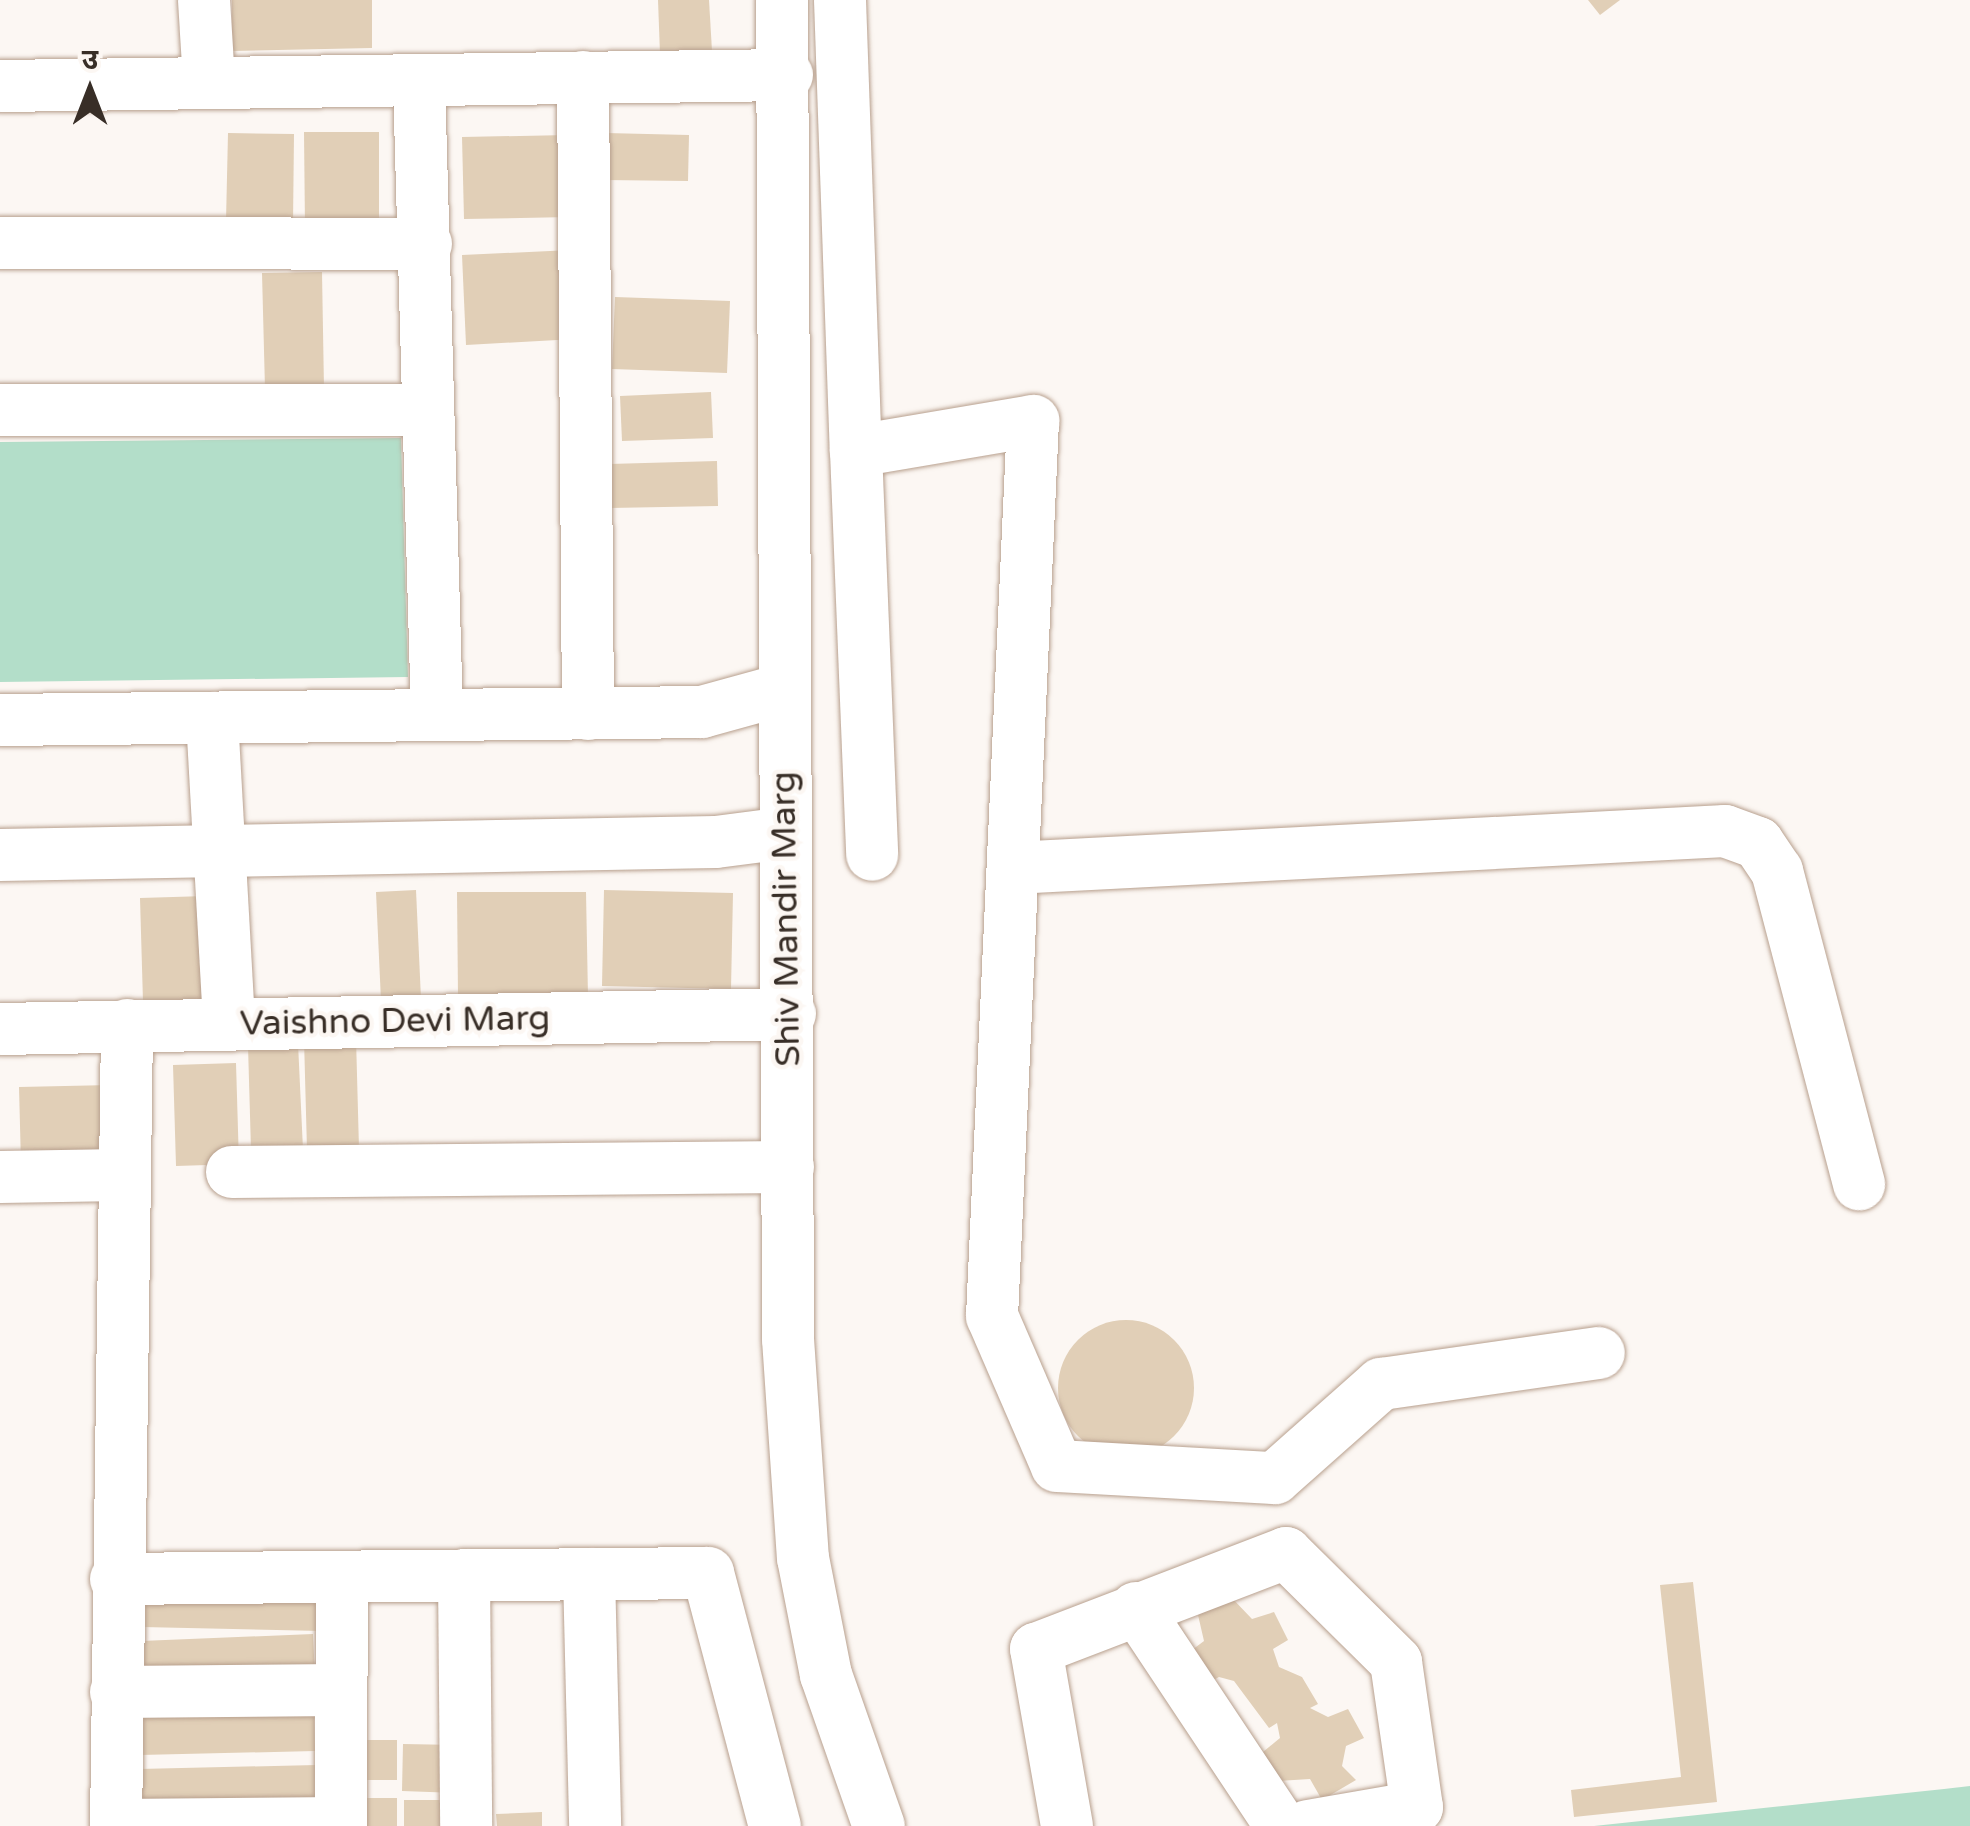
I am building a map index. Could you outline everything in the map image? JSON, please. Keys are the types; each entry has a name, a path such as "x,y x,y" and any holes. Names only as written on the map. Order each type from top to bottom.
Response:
{"street":[{"path":"204,0 209,81"},
{"name":"Shiv Mandir Marg","path":"782,0 786,75 782,690 790,1014 788,1339 803,1558 861,1821"},
{"path":"840,0 872,855"},
{"path":"0,86 786,75"},
{"path":"583,78 588,714"},
{"path":"418,82 426,244 426,410 437,715"},
{"path":"0,243 426,244"},
{"path":"0,410 426,410"},
{"path":"856,451 1033,421 992,1316 1057,1466 1275,1478 1381,1384 1598,1353"},
{"path":"0,720 702,712 782,690"},
{"path":"212,718 229,1024"},
{"path":"0,854 716,842 785,833"},
{"path":"1013,868 1741,837 1777,871 1859,1184"},
{"name":"Vaishno Devi Marg","path":"0,1028 790,1014"},
{"path":"127,1025 116,1579 116,1825 341,1824 342,1577"},
{"path":"232,1172 788,1167"},
{"path":"0,1176 122,1175"},
{"path":"1067,1826 1036,1648 1286,1552 1396,1662 1417,1806 1308,1826"},
{"path":"116,1579 708,1572 775,1826"},
{"path":"588,1574 595,1826"},
{"path":"464,1575 466,1826"},
{"path":"1136,1608 1282,1826"},
{"path":"116,1692 341,1690"}],"green space":[{"path":"401,438 408,677 0,682 0,442"},
{"path":"1970,1786 1970,1826 1594,1826 1944,1789"}],"building":[{"path":"232,0 372,0 372,48 232,51"},
{"path":"658,0 709,0 712,51 660,54"},
{"path":"1588,0 1620,0 1600,15"},
{"path":"304,132 379,132 379,227 305,228"},
{"path":"228,133 294,134 293,223 226,221"},
{"path":"606,133 689,135 688,181 605,180"},
{"path":"568,135 570,217 464,219 462,137"},
{"path":"571,250 575,339 466,345 462,255"},
{"path":"322,272 324,389 265,389 262,273"},
{"path":"615,297 730,301 727,373 612,369"},
{"path":"711,392 713,438 622,441 620,396"},
{"path":"717,461 718,506 610,508 609,464"},
{"path":"416,890 421,999 381,1001 376,892"},
{"path":"604,890 733,893 731,989 602,986"},
{"path":"457,892 586,892 588,997 458,997"},
{"path":"206,896 209,1000 143,1002 140,898"},
{"path":"356,1038 359,1149 307,1150 304,1039"},
{"path":"298,1043 303,1150 251,1150 248,1046"},
{"path":"236,1063 239,1164 176,1166 173,1065"},
{"path":"111,1085 113,1163 21,1164 19,1087"},
{"path":"1126,1320 1152,1325 1174,1340 1189,1362 1194,1388 1189,1414 1174,1436 1152,1451 1126,1456 1100,1451 1078,1436 1063,1414 1058,1388 1063,1362 1078,1340 1100,1325"},
{"path":"1693,1582 1717,1802 1574,1817 1571,1790 1681,1777 1660,1585"},
{"path":"143,1584 322,1587 322,1631 142,1627"},
{"path":"1231,1597 1252,1619 1274,1612 1288,1640 1273,1649 1279,1667 1302,1677 1318,1704 1310,1708 1328,1717 1348,1709 1364,1738 1346,1746 1342,1766 1356,1780 1322,1800 1310,1779 1278,1781 1263,1752 1280,1738 1277,1723 1269,1728 1234,1681 1219,1677 1200,1687 1184,1656 1204,1641 1198,1615"},
{"path":"313,1634 315,1677 143,1683 141,1641"},
{"path":"314,1712 315,1751 140,1755 139,1715"},
{"path":"346,1740 397,1740 397,1780 346,1780"},
{"path":"403,1744 458,1745 457,1793 402,1791"},
{"path":"316,1765 317,1805 140,1809 139,1769"},
{"path":"348,1798 397,1798 397,1826 348,1826"},
{"path":"404,1800 457,1800 457,1826 404,1826"},
{"path":"542,1812 542,1826 497,1826 496,1814"}]}
